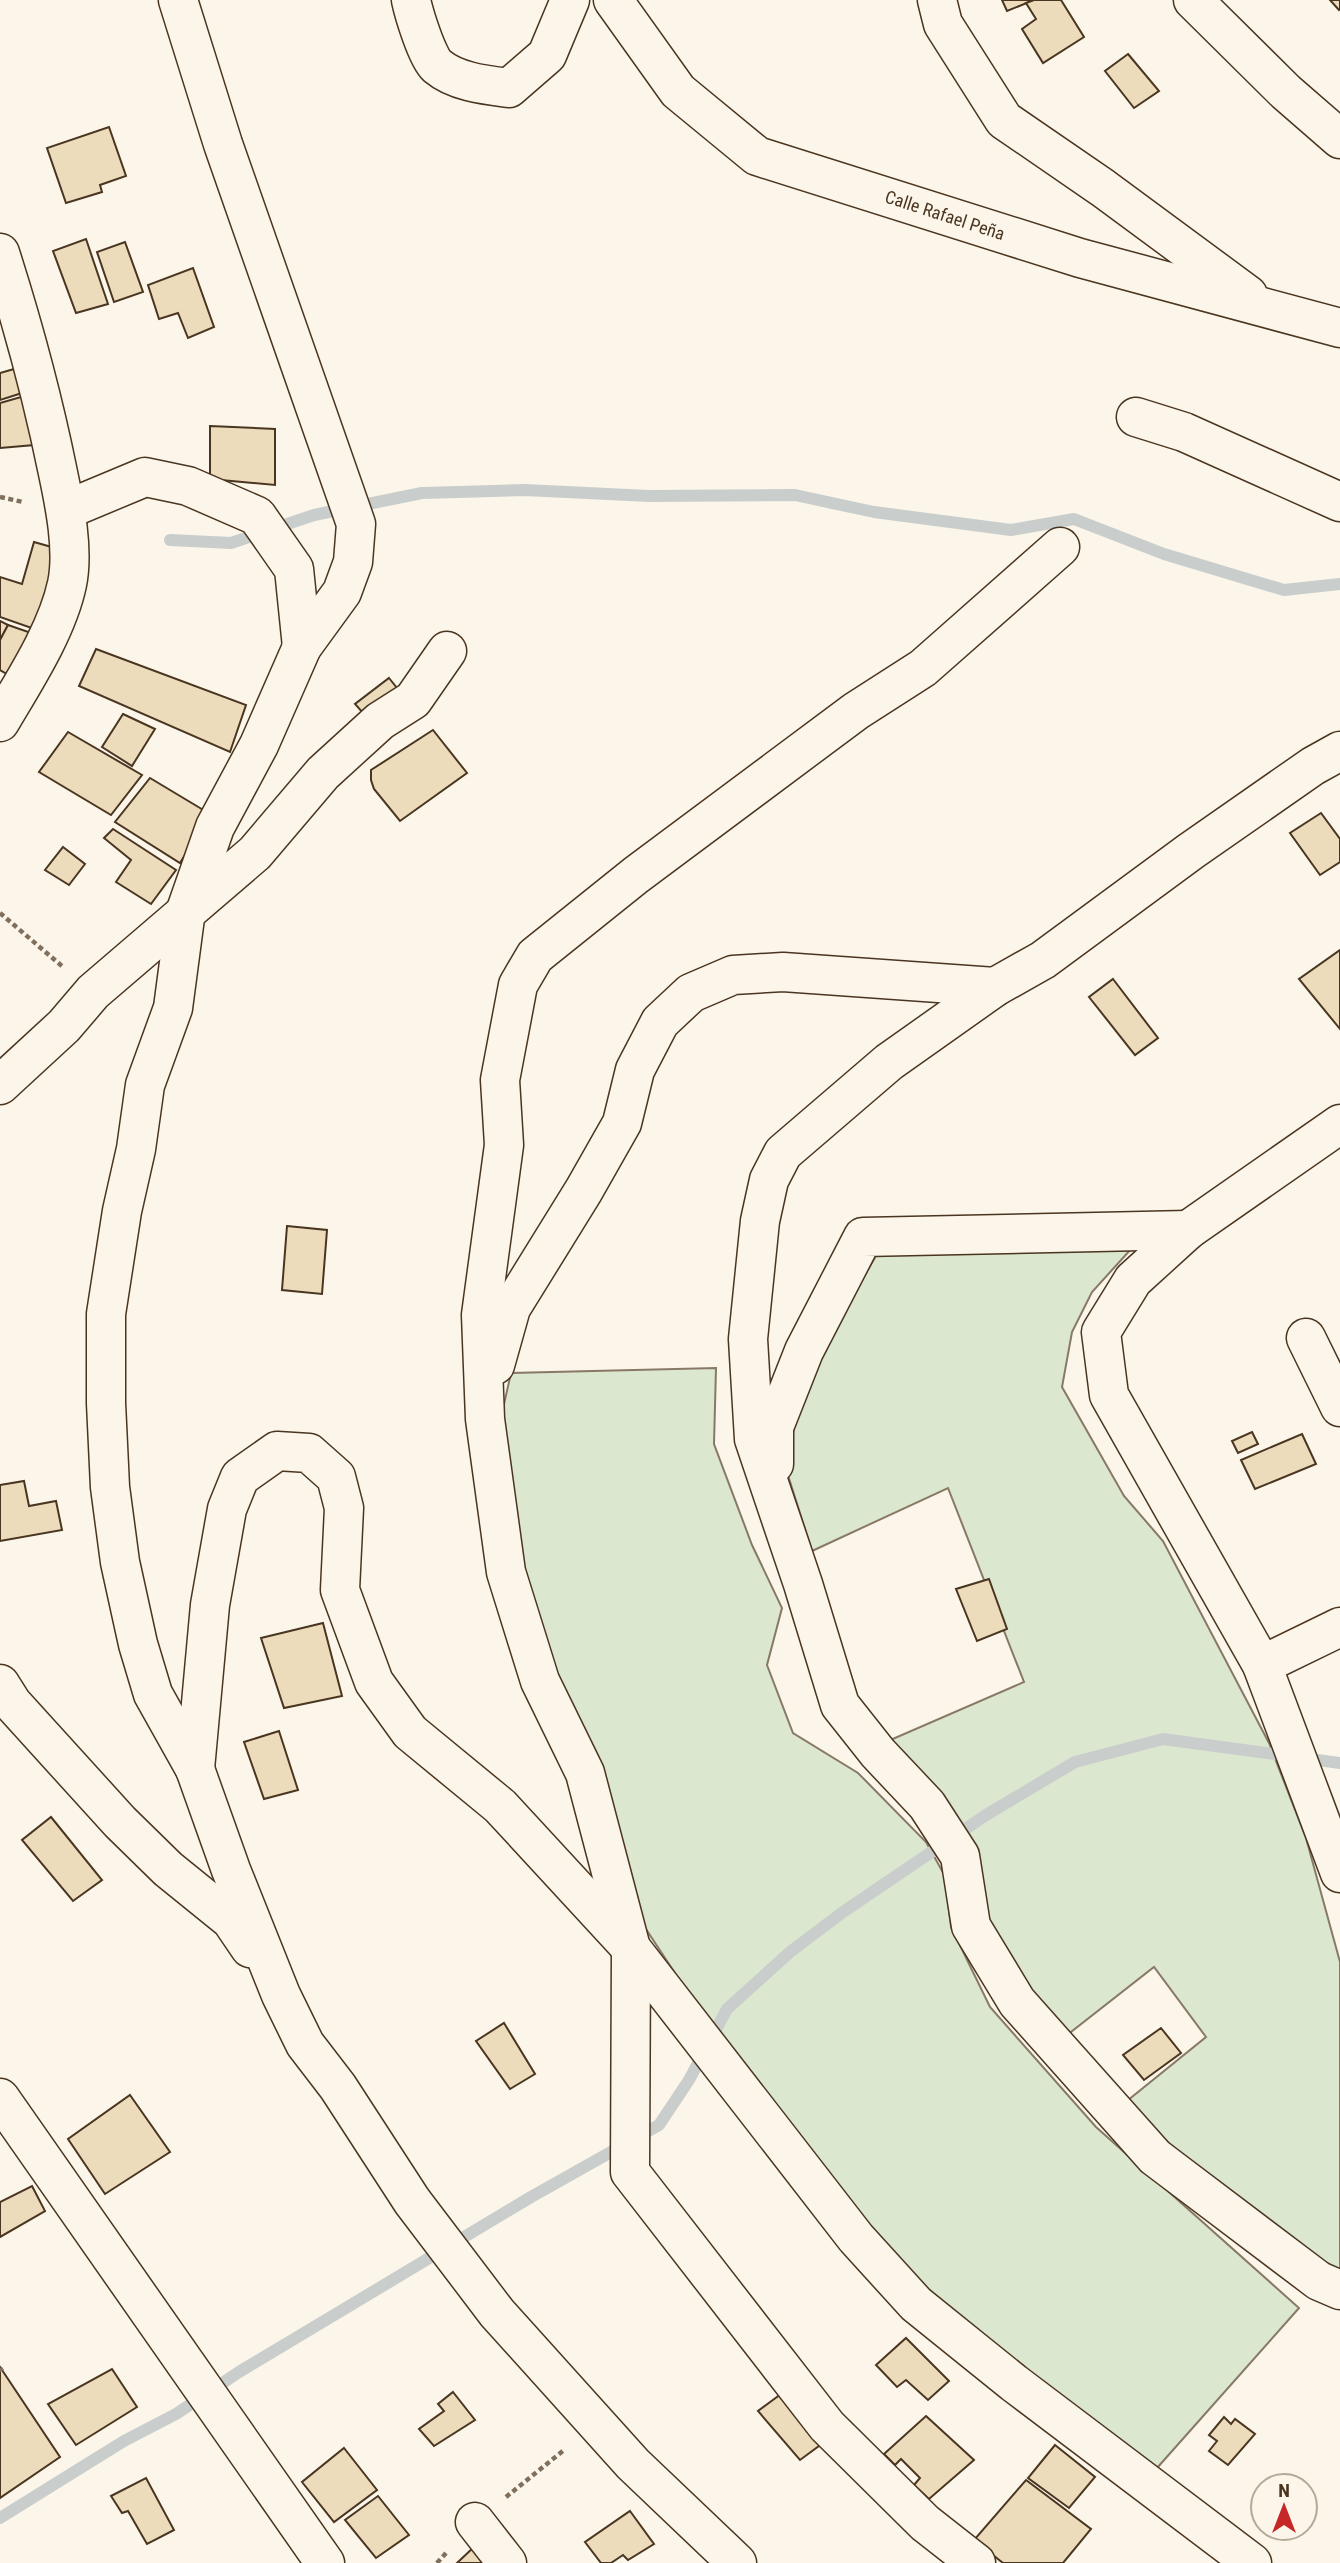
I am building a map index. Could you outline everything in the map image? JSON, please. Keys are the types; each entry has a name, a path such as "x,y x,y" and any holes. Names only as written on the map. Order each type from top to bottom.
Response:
{"street":[{"path":"178,0 223,144 356,524 353,562 342,592 302,647 259,745 215,827 186,910 173,1008 145,1085 106,1314 110,1487 120,1562 138,1644 153,1694 195,1769 231,1870 281,1995 304,2044 338,2087 412,2201 497,2313 633,2464 737,2563"},
{"path":"411,0 417,23 436,65 470,82 509,88 547,55 570,0"},
{"name":"Calle Rafael Peña","path":"613,0 678,91 757,156 1080,258 1340,328"},
{"path":"937,0 943,24 1004,120 1103,188 1267,309"},
{"path":"1193,0 1286,92 1340,139"},
{"path":"0,253 47,416 66,510 68,583 33,665 0,722"},
{"path":"1136,417 1184,432 1340,502"},
{"path":"66,510 145,477 188,486 257,516 295,569 302,647"},
{"path":"976,2563 925,2523 827,2426 630,2172 631,1948 585,1773 540,1681 506,1572 485,1419 481,1315 504,1145 500,1080 518,985 535,956 636,874 845,719 923,668 1060,547"},
{"path":"0,1085 64,1026 106,981 255,853 323,773 380,721 413,700 447,651"},
{"path":"1340,751 1313,766 1191,851 1043,960 995,987 889,1062 783,1153 769,1181 760,1221 748,1339 754,1439 840,1704 878,1753 927,1805 960,1856 971,1926 1017,2002 1155,2157 1319,2281 1340,2290"},
{"path":"106,981 145,970 160,978 168,988 173,1008"},
{"path":"485,1419 498,1349 510,1308 584,1190 622,1123 635,1070 660,1022 691,993 733,975 783,972 995,987"},
{"path":"1340,1124 1188,1230 1133,1280 1101,1332 1109,1395 1262,1665 1340,1873"},
{"path":"773,1499 774,1427 804,1351 863,1237 1188,1230"},
{"path":"1306,1338 1340,1407"},
{"path":"195,1769 210,1605 227,1509 240,1477 277,1451 309,1453 336,1477 344,1508 340,1590 374,1682 410,1732 500,1806 631,1948 856,2238 916,2304 1014,2383 1252,2563"},
{"path":"1262,1665 1340,1627"},
{"path":"0,1684 12,1703 120,1822 168,1869 231,1920 281,1995"},
{"path":"0,2098 325,2563"},
{"path":"475,2522 507,2563"}],"path":[{"path":"0,913 106,981"},
{"path":"437,2563 475,2522 597,2423"}],"green space":[{"path":"1132,1248 1092,1292 1072,1332 1062,1387 1124,1496 1163,1541 1269,1743 1306,1838 1340,1962 1340,2269 1302,2251 1122,2105 1206,2037 1154,1967 1062,2039 1003,1963 888,1741 1024,1682 948,1488 812,1551 786,1469 803,1382 877,1254"},
{"path":"716,1368 714,1444 752,1545 782,1608 767,1665 793,1733 858,1773 926,1842 945,1876 951,1927 990,2007 1096,2127 1299,2308 1149,2477 924,2293 700,2011 640,1920 542,1657 511,1526 500,1422 511,1373"}],"building":[{"path":"1002,0 1034,0 1007,11"},
{"path":"1034,0 1061,0 1084,37 1043,63 1022,29 1036,19 1026,3"},
{"path":"1330,0 1340,0 1339,10"},
{"path":"1128,54 1159,91 1134,108 1105,71"},
{"path":"109,127 126,176 100,185 102,192 66,203 47,148"},
{"path":"86,239 108,304 76,313 53,251"},
{"path":"125,242 143,292 114,302 97,252"},
{"path":"193,268 214,327 188,338 178,313 159,319 148,285"},
{"path":"14,369 22,393 0,400 0,373"},
{"path":"42,391 57,443 0,448 0,403"},
{"path":"210,426 275,429 275,485 210,479"},
{"path":"34,542 69,552 43,632 0,617 0,577 22,584"},
{"path":"0,621 8,625 0,640"},
{"path":"8,625 43,637 21,682 0,670 0,640"},
{"path":"96,649 246,705 230,752 79,686"},
{"path":"389,678 405,698 371,722 355,704"},
{"path":"123,714 155,729 132,766 102,747"},
{"path":"433,730 467,773 400,821 374,789 371,770"},
{"path":"68,732 142,775 111,815 39,772"},
{"path":"150,778 210,814 180,863 115,822"},
{"path":"1321,813 1340,839 1340,862 1320,875 1290,833"},
{"path":"113,829 176,870 151,904 116,882 131,860 104,838"},
{"path":"63,847 85,864 69,885 45,870"},
{"path":"1340,950 1340,1029 1299,979"},
{"path":"1113,979 1158,1038 1135,1055 1089,997"},
{"path":"287,1226 327,1230 322,1294 282,1290"},
{"path":"1252,1432 1258,1444 1238,1453 1232,1441"},
{"path":"1302,1434 1316,1464 1255,1489 1241,1460"},
{"path":"24,1481 29,1506 56,1501 62,1530 0,1541 0,1485"},
{"path":"989,1579 1007,1629 977,1641 956,1589"},
{"path":"323,1623 342,1696 284,1708 261,1638"},
{"path":"279,1731 298,1790 264,1799 244,1742"},
{"path":"51,1817 102,1880 73,1901 22,1840"},
{"path":"504,2023 535,2074 510,2089 476,2041"},
{"path":"1161,2028 1181,2053 1144,2080 1123,2055"},
{"path":"130,2095 170,2152 105,2194 68,2139"},
{"path":"32,2186 45,2211 0,2237 0,2202"},
{"path":"906,2338 949,2381 928,2400 906,2380 897,2387 876,2365"},
{"path":"0,2367 60,2457 0,2498"},
{"path":"112,2369 137,2407 76,2445 48,2404"},
{"path":"785,2391 827,2440 800,2460 758,2411"},
{"path":"453,2392 475,2420 434,2446 419,2429 444,2411 438,2404"},
{"path":"926,2416 974,2460 929,2499 914,2485 920,2478 901,2459 895,2465 884,2454"},
{"path":"1224,2417 1231,2424 1235,2419 1255,2434 1228,2465 1209,2451 1217,2441 1209,2435"},
{"path":"1055,2445 1095,2477 1069,2508 1028,2478"},
{"path":"344,2448 377,2490 334,2522 302,2482"},
{"path":"146,2478 174,2530 147,2544 128,2511 122,2513 111,2496"},
{"path":"1026,2480 1091,2529 1063,2563 1003,2563 974,2540"},
{"path":"378,2496 409,2535 376,2558 345,2520"},
{"path":"630,2511 654,2544 628,2560 623,2555 611,2563 601,2563 585,2542"},
{"path":"475,2546 490,2563 457,2563"}],"waterway":[{"path":"170,540 231,543 314,515 422,493 525,490 649,496 795,495 874,512 1011,530 1074,519 1164,554 1284,590 1340,584"},
{"path":"0,2518 531,2197 659,2125 689,2080 727,2009 790,1952 843,1912 986,1815 1075,1762 1163,1739 1340,1763"}]}
